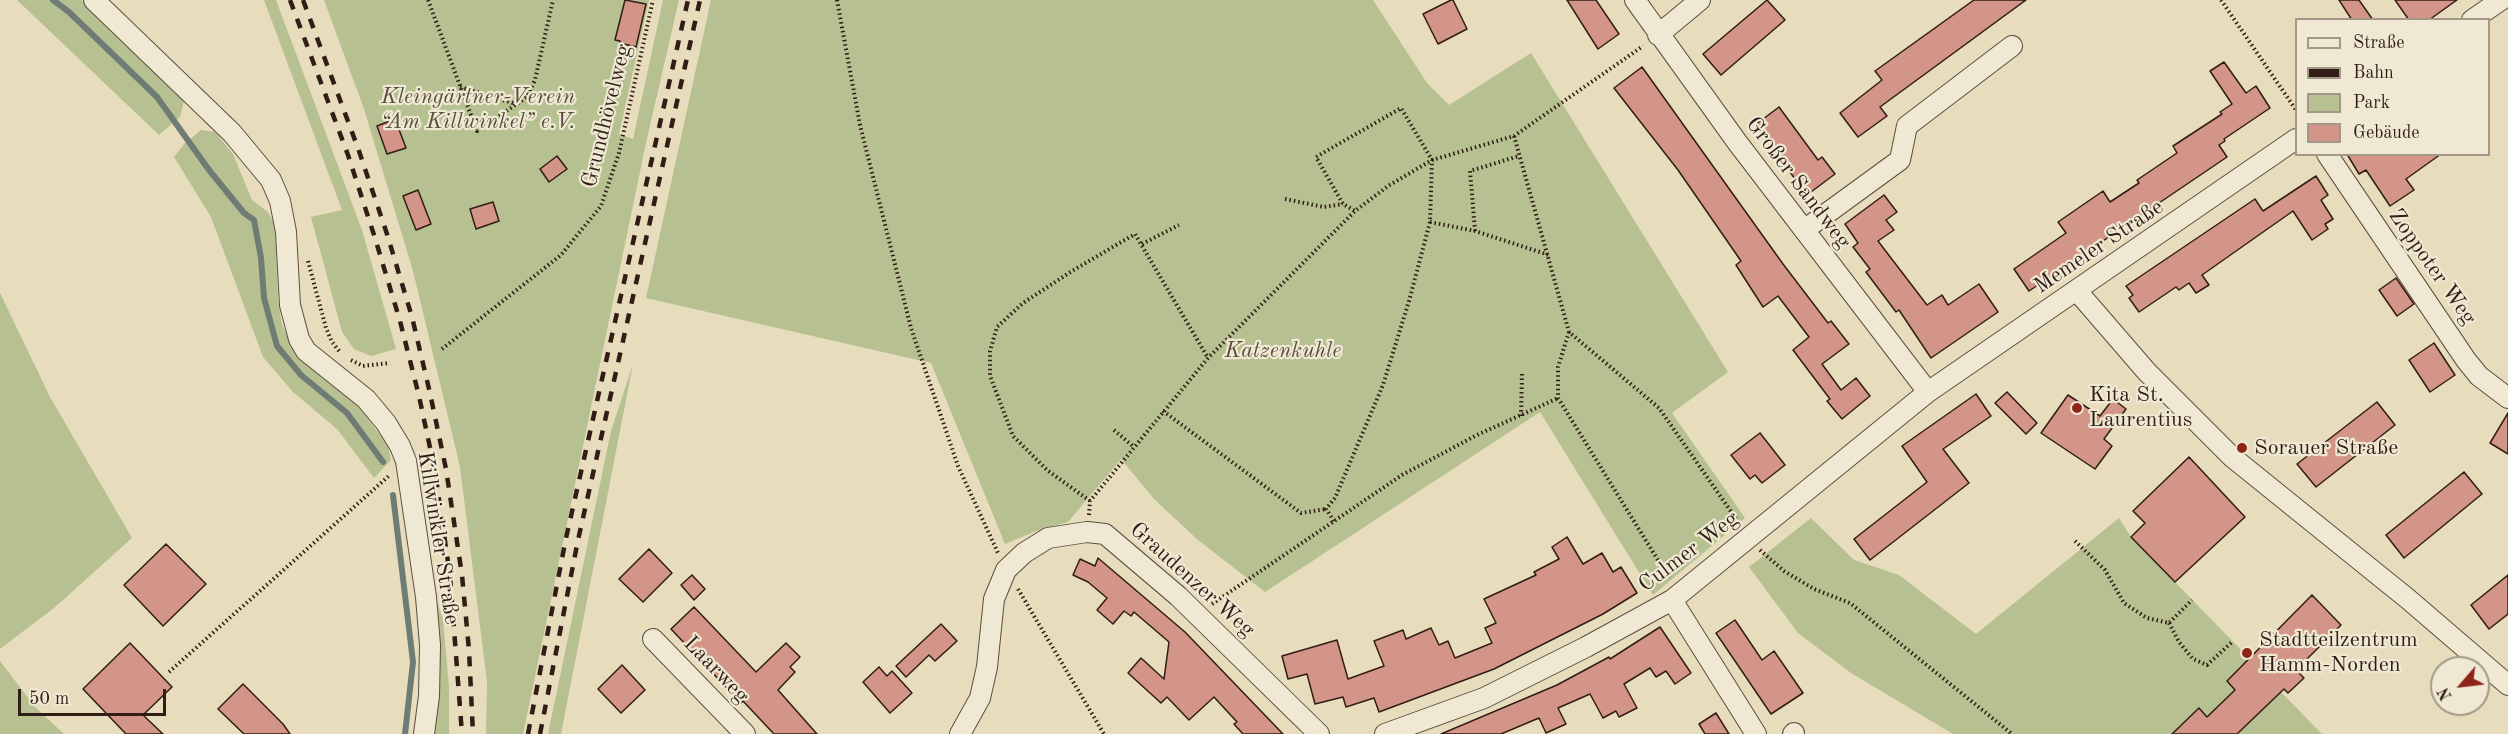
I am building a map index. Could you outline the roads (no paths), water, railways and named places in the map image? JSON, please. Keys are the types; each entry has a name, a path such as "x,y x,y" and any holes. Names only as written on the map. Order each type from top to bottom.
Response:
{"street":[{"name":"Killwinkler Straße","path":"94,0 232,133 271,180 280,201 286,232 290,305 299,339 306,351 366,399 386,423 400,446 406,461 426,597 430,645 429,696 424,734"},
{"name":"Großer Sandweg","path":"1635,0 1804,230 1928,393"},
{"path":"1659,35 1700,0"},
{"path":"2475,18 2501,0"},
{"path":"1804,230 1900,160 1907,126 2012,46"},
{"name":"Memeler Straße","path":"1928,393 2295,140"},
{"name":"Zoppoter Weg","path":"2327,156 2466,360 2479,376 2508,398"},
{"path":"2077,291 2147,372 2232,457 2408,599 2508,685"},
{"name":"Culmer Weg","path":"1386,734 1484,698 1676,597 1928,393"},
{"name":"Graudenzer Weg","path":"960,734 980,698 987,667 994,599 1006,570 1024,553 1048,538 1088,532 1105,534 1198,615 1320,734"},
{"path":"1676,597 1756,734"},
{"name":"Laarweg","path":"653,639 745,734"}],"waterway":[{"path":"53,0 69,12 157,97 209,170 244,213 254,220 261,258 264,298 277,346 301,375 347,413 383,462"},
{"path":"393,495 413,662 405,734"}],"railway":[{"path":"290,0 348,155 400,321 419,396 435,471 450,576 462,734"},
{"path":"303,0 387,234 412,317 430,393 446,469 462,575 469,650 473,734"},
{"path":"528,734 566,538 688,0"},
{"path":"540,734 578,540 700,0"}],"place":[{"name":"Kita St. Laurentius","path":"2077,408"},
{"name":"Sorauer Straße","path":"2242,448"},
{"name":"Stadtteilzentrum Hamm-Norden","path":"2247,653"}],"park label":[{"name":"Kleingärtner-Verein “Am Killwinkel” e.V.","path":"478,110"},
{"name":"Katzenkuhle","path":"1283,351"}]}
